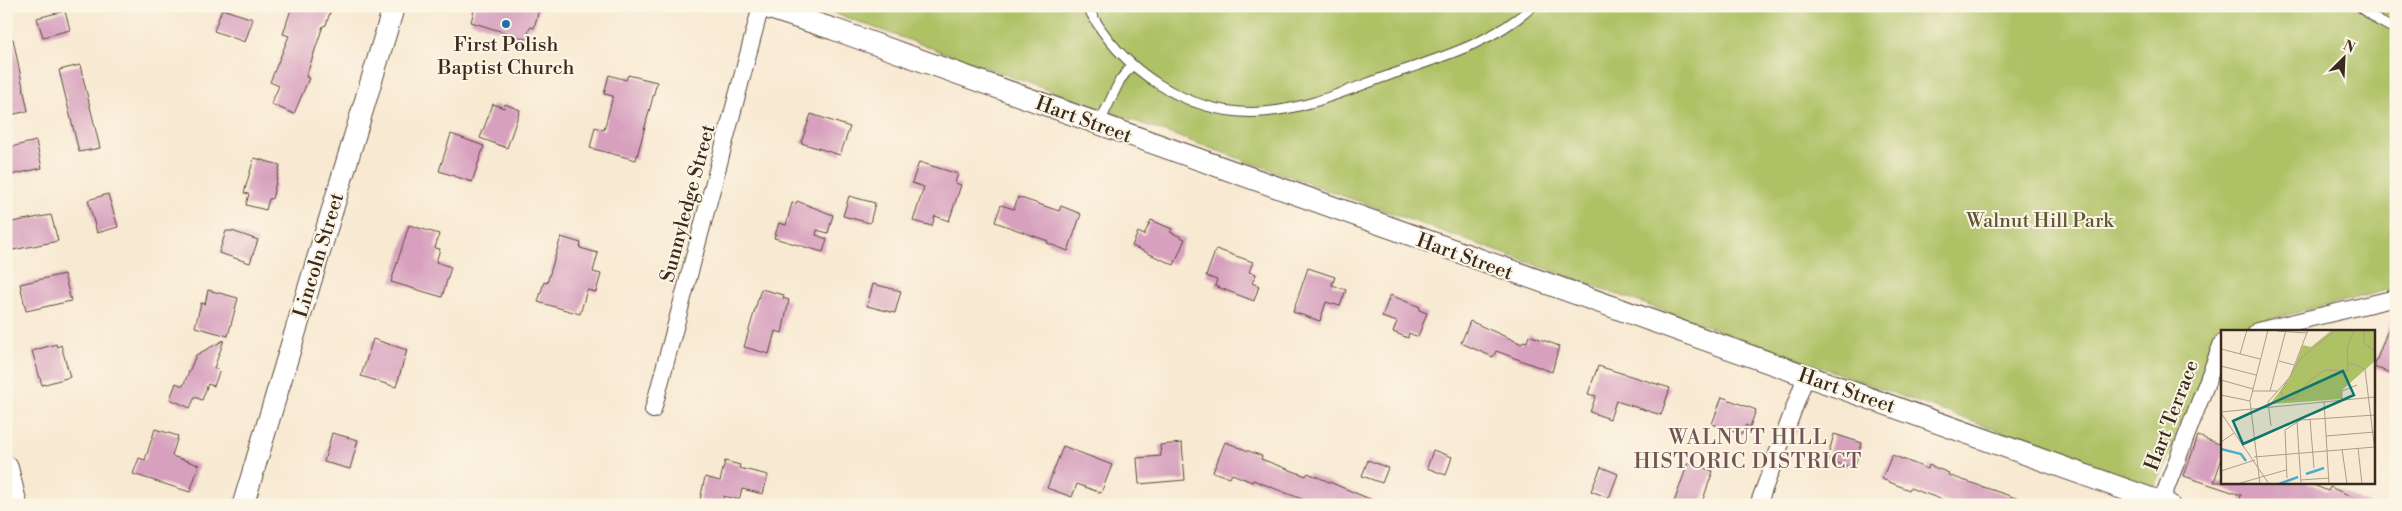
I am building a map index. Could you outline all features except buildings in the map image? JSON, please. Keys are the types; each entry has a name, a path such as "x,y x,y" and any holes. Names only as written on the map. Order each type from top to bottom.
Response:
{"main road":[{"path":"6,468 15,505"}],"street":[{"name":"Lincoln Street","path":"243,505 394,6"},
{"name":"Hart Street","path":"762,6 833,29 2165,503"},
{"name":"Sunnyledge Street","path":"653,410 762,6"},
{"path":"2261,330 2396,298"},
{"name":"Hart Terrace","path":"2165,503 2221,346"},
{"path":"1758,505 1806,376"}],"lane":[{"path":"1087,6 1105,34 1132,64 1161,87 1196,102 1245,112 1276,110 1328,96 1472,46 1501,31 1533,6"},
{"path":"2359,6 2379,21 2396,30"},
{"path":"1099,124 1120,80 1132,64"}],"green space":[{"name":"Walnut Hill Park","path":"814,6 2396,6 2396,288 2221,330 2221,341 2155,487"}],"place":[{"name":"First Polish Baptist Church","path":"506,24"}],"district":[{"name":"WALNUT HILL HISTORIC DISTRICT","path":"1748,449"}]}
